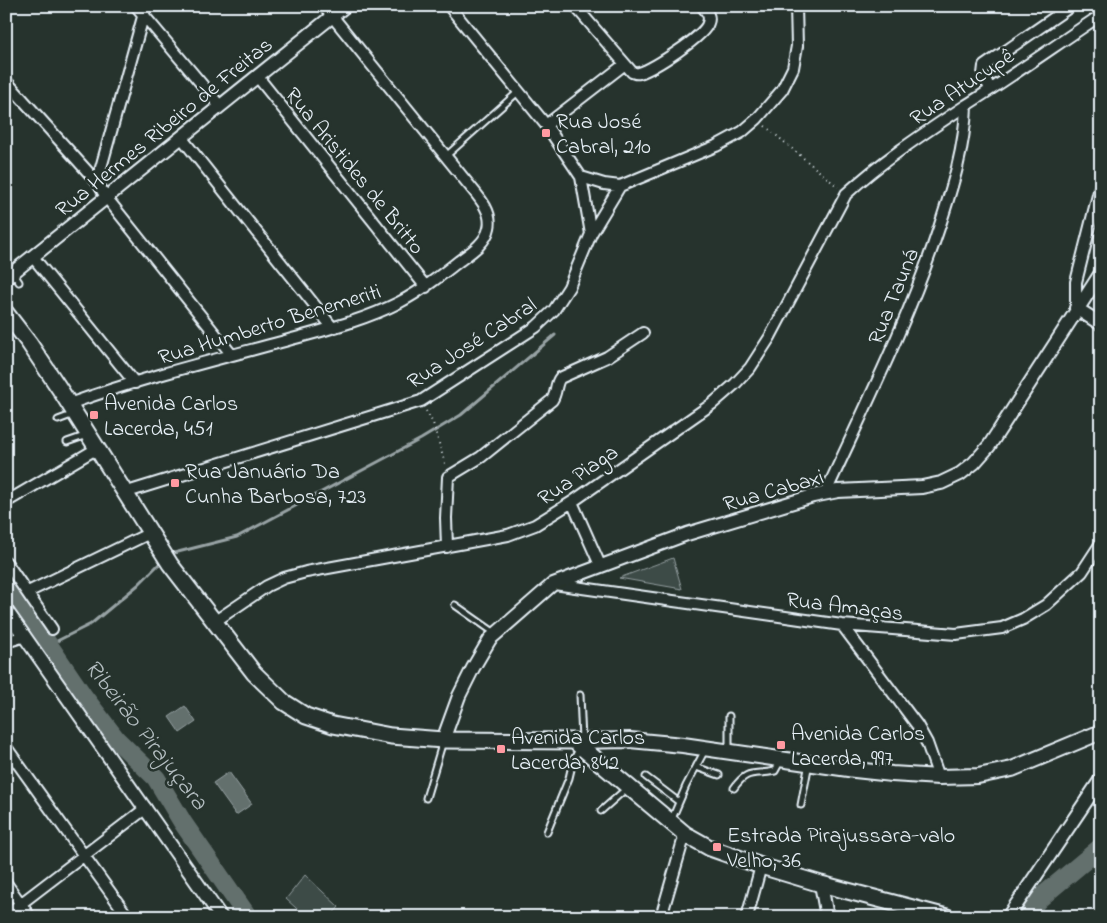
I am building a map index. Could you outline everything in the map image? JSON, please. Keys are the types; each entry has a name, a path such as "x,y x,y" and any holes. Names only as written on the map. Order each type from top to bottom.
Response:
{"main road":[{"path":"6,313 29,343 170,564 268,688 284,702 306,716 333,725 391,736 443,740 579,743 630,740 706,748 892,774 938,777 978,776 1012,769 1101,732"},
{"path":"579,743 685,834 710,848 821,884 947,917"}],"street":[{"path":"136,6 145,11 220,106"},
{"name":"Rua Hermes Ribeiro de Freitas","path":"13,278 33,257 257,76 329,11 345,6"},
{"path":"448,6 546,125 580,177 591,234"},
{"path":"575,6 632,72 639,73 684,48 701,33 708,23 708,13 702,6"},
{"path":"580,177 604,184 620,186 716,146 742,132 757,119 782,90 793,68 797,46 796,6"},
{"path":"990,89 983,74 984,66 1071,6"},
{"path":"97,182 145,11"},
{"name":"Rua Humberto Benemeriti","path":"72,409 135,383 372,315 426,287 472,251 484,239 490,225 490,217 486,207 329,11"},
{"name":"Rua Atucupê","path":"846,194 884,160 1101,15"},
{"path":"546,125 625,64"},
{"name":"Rua Aristides de Britto","path":"257,76 426,287"},
{"path":"6,81 97,182 106,197 232,355"},
{"name":"Rua Tauná","path":"826,492 903,323 929,258 948,201 960,155 966,106"},
{"path":"181,137 332,327"},
{"path":"1101,183 1076,282 1075,297 1076,308 1101,324"},
{"name":"Rua José Cabral","path":"124,493 421,401 536,327 554,310 569,287 591,234 620,186"},
{"name":"Rua Piaga","path":"214,622 267,586 284,578 306,572 447,547 523,531 572,502 712,404 745,373 770,337 846,194"},
{"path":"33,257 135,383"},
{"name":"Rua Cabaxi","path":"443,740 459,696 473,668 496,633 553,584 687,534 826,492 922,487 940,483 960,474 974,464 989,446 1076,308 1101,273"},
{"path":"447,547 448,477 481,457 552,400 560,378 607,357 643,332"},
{"path":"6,502 96,448"},
{"path":"572,502 600,566"},
{"path":"28,592 150,533"},
{"name":"Rua Amaças","path":"553,584 842,625 956,634 1002,628 1023,619 1046,605 1082,572 1101,543"},
{"path":"6,562 52,629"},
{"path":"6,610 221,917"},
{"path":"842,625 917,725 927,743 938,777"},
{"path":"6,642 25,636"},
{"path":"6,747 128,917"},
{"path":"1008,917 1101,779"},
{"path":"6,915 146,808"},
{"path":"661,917 685,834"},
{"path":"747,917 761,866"},
{"path":"6,883 30,917"},
{"path":"821,884 827,917"}],"lane":[{"path":"446,156 518,92"},
{"path":"58,420 72,409"},
{"path":"67,442 88,435"},
{"path":"456,605 496,633"},
{"path":"547,832 569,778 579,743 580,696"},
{"path":"728,716 729,751"},
{"path":"426,798 443,740"},
{"path":"671,822 706,748"},
{"path":"734,788 740,779 747,774 775,771 782,759"},
{"path":"801,805 809,763"},
{"path":"696,767 719,775"},
{"path":"646,777 679,802"},
{"path":"601,811 629,786"}],"path":[{"path":"757,119 846,194"},
{"path":"421,401 432,423 448,477"}],"shaded area":[{"path":"673,558 682,589 619,578"},
{"path":"185,706 196,722 180,733 169,717"},
{"path":"229,772 252,804 236,815 213,783"},
{"path":"305,875 339,907 330,917 306,917 286,899"}],"waterway":[{"path":"170,554 237,537 421,439 461,415 555,335"},
{"path":"49,645 91,624 138,585 162,561"},
{"name":"Ribeirão Pirajuçara","path":"6,582 84,697 116,739 156,778 183,823 248,917"},
{"path":"1023,917 1039,899 1101,847"}],"place":[{"name":"Rua José Cabral, 210","path":"546,133"},
{"name":"Avenida Carlos Lacerda, 451","path":"94,415"},
{"name":"Rua Januário Da Cunha Barbosa, 723","path":"175,483"},
{"name":"Avenida Carlos Lacerda, 997","path":"781,745"},
{"name":"Avenida Carlos Lacerda, 842","path":"501,749"},
{"name":"Estrada Pirajussara-valo Velho, 36","path":"717,847"}]}
